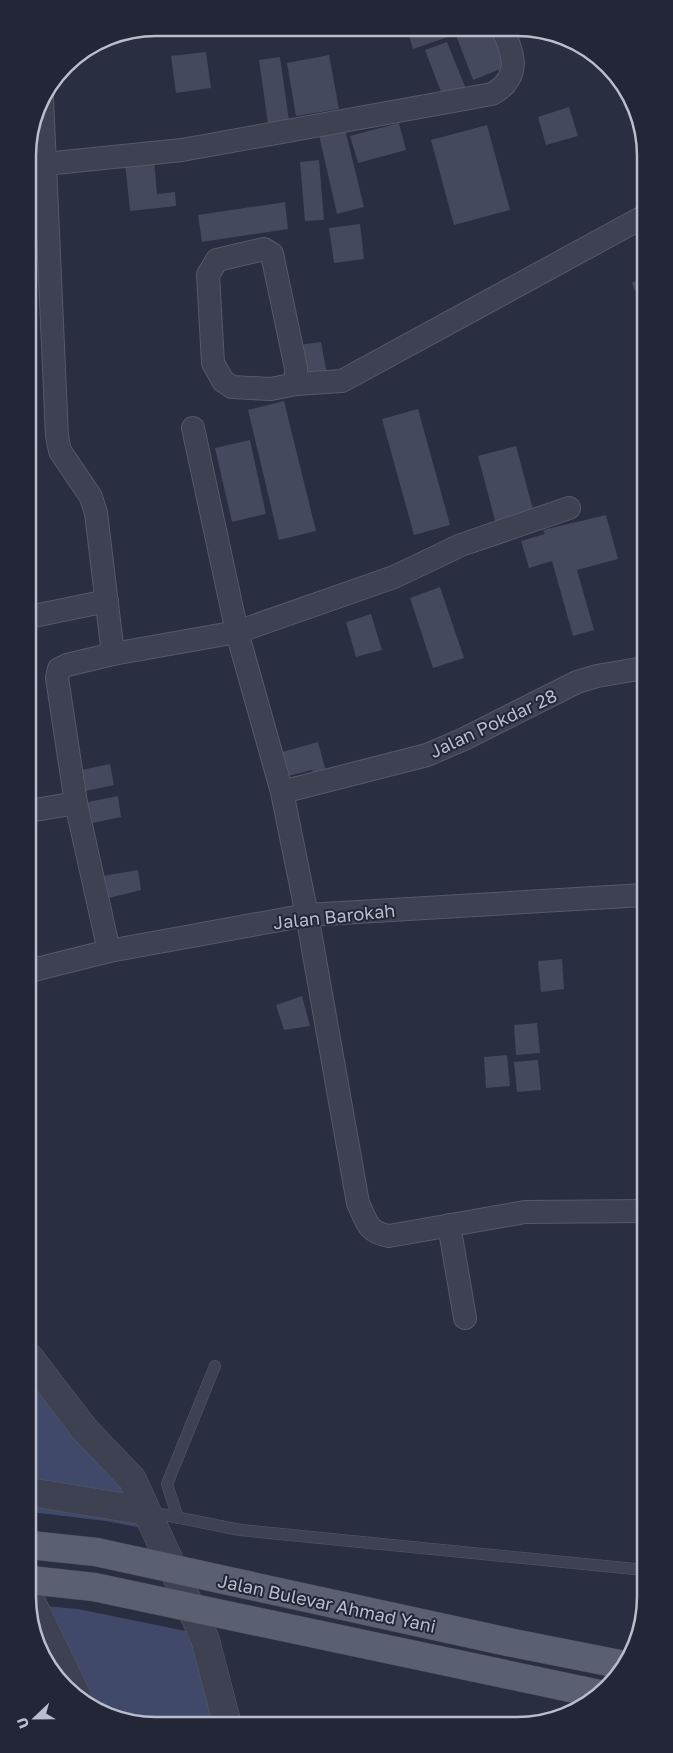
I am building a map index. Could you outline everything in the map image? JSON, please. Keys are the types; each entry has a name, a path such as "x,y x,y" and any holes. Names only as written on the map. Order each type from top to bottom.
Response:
{"main road":[{"name":"Jalan Bulevar Ahmad Yani","path":"36,1546 96,1552 498,1640 617,1664"},
{"name":"Jalan Bulevar Ahmad Yani","path":"36,1581 94,1587 590,1692"}],"street":[{"path":"45,164 182,150 492,94 506,84 512,73 513,57 505,36"},
{"path":"43,116 57,436 60,451 84,486 96,512 113,654"},
{"path":"296,384 296,368 272,254 264,249 217,260 208,275 213,363 223,381 232,386 271,389 296,384 342,381 637,220"},
{"path":"194,428 237,632 282,792 307,914 358,1203 369,1227 378,1234 389,1236 525,1212 636,1211"},
{"path":"109,951 76,803 57,678 59,668 113,654 237,632 394,578 461,545 569,508"},
{"path":"37,615 107,602"},
{"name":"Jalan Pokdar 28","path":"282,792 427,755 464,739 578,682 597,676 637,669"},
{"path":"37,810 76,803"},
{"name":"Jalan Barokah","path":"36,969 109,951 307,914 636,895"},
{"path":"449,1225 465,1318"},
{"path":"36,1366 85,1430 132,1479 205,1639 225,1717"},
{"path":"36,1493 146,1511"},
{"path":"39,1618 69,1679"}],"lane":[{"path":"178,1518 167,1484 215,1366"},
{"path":"146,1511 240,1530 636,1569"}],"water":[{"path":"36,1365 132,1479 225,1717 141,1716 103,1704 90,1697 72,1683 37,1606 36,1597"}],"pier":[{"path":"36,1513 106,1521 158,1531 205,1635 78,1609 37,1605"}],"building":[{"path":"409,36 450,36 413,49"},
{"path":"456,36 496,36 508,66 473,80"},
{"path":"447,42 466,89 443,97 425,50"},
{"path":"206,52 211,88 176,93 171,56"},
{"path":"329,55 339,109 296,116 287,63"},
{"path":"280,57 289,121 268,124 259,60"},
{"path":"569,107 578,136 546,145 538,117"},
{"path":"399,123 406,150 358,163 350,136"},
{"path":"487,125 510,210 454,225 431,140"},
{"path":"345,129 364,207 337,214 319,135"},
{"path":"154,160 157,194 175,192 176,206 130,211 125,163"},
{"path":"319,160 324,220 305,221 300,162"},
{"path":"285,202 288,229 202,242 198,215"},
{"path":"360,224 364,259 334,263 329,228"},
{"path":"637,281 637,295 632,283"},
{"path":"321,342 327,374 305,377 299,345"},
{"path":"284,401 316,531 279,540 248,410"},
{"path":"418,409 450,525 414,535 382,419"},
{"path":"250,440 266,514 232,522 215,448"},
{"path":"516,446 535,517 497,528 478,456"},
{"path":"606,515 618,559 577,570 594,630 573,636 552,561 529,568 521,541 545,534 543,530"},
{"path":"440,587 464,658 433,668 410,598"},
{"path":"371,614 382,650 356,657 346,622"},
{"path":"318,742 328,779 316,782 312,770 288,776 282,752"},
{"path":"110,764 114,785 81,792 76,771"},
{"path":"118,796 121,817 88,824 83,803"},
{"path":"138,870 141,890 109,898 103,876"},
{"path":"562,959 564,989 541,992 538,961"},
{"path":"302,996 310,1026 284,1030 276,1005"},
{"path":"537,1023 540,1053 516,1055 514,1025"},
{"path":"507,1055 510,1086 486,1088 484,1057"},
{"path":"538,1060 541,1090 517,1092 514,1062"}]}
